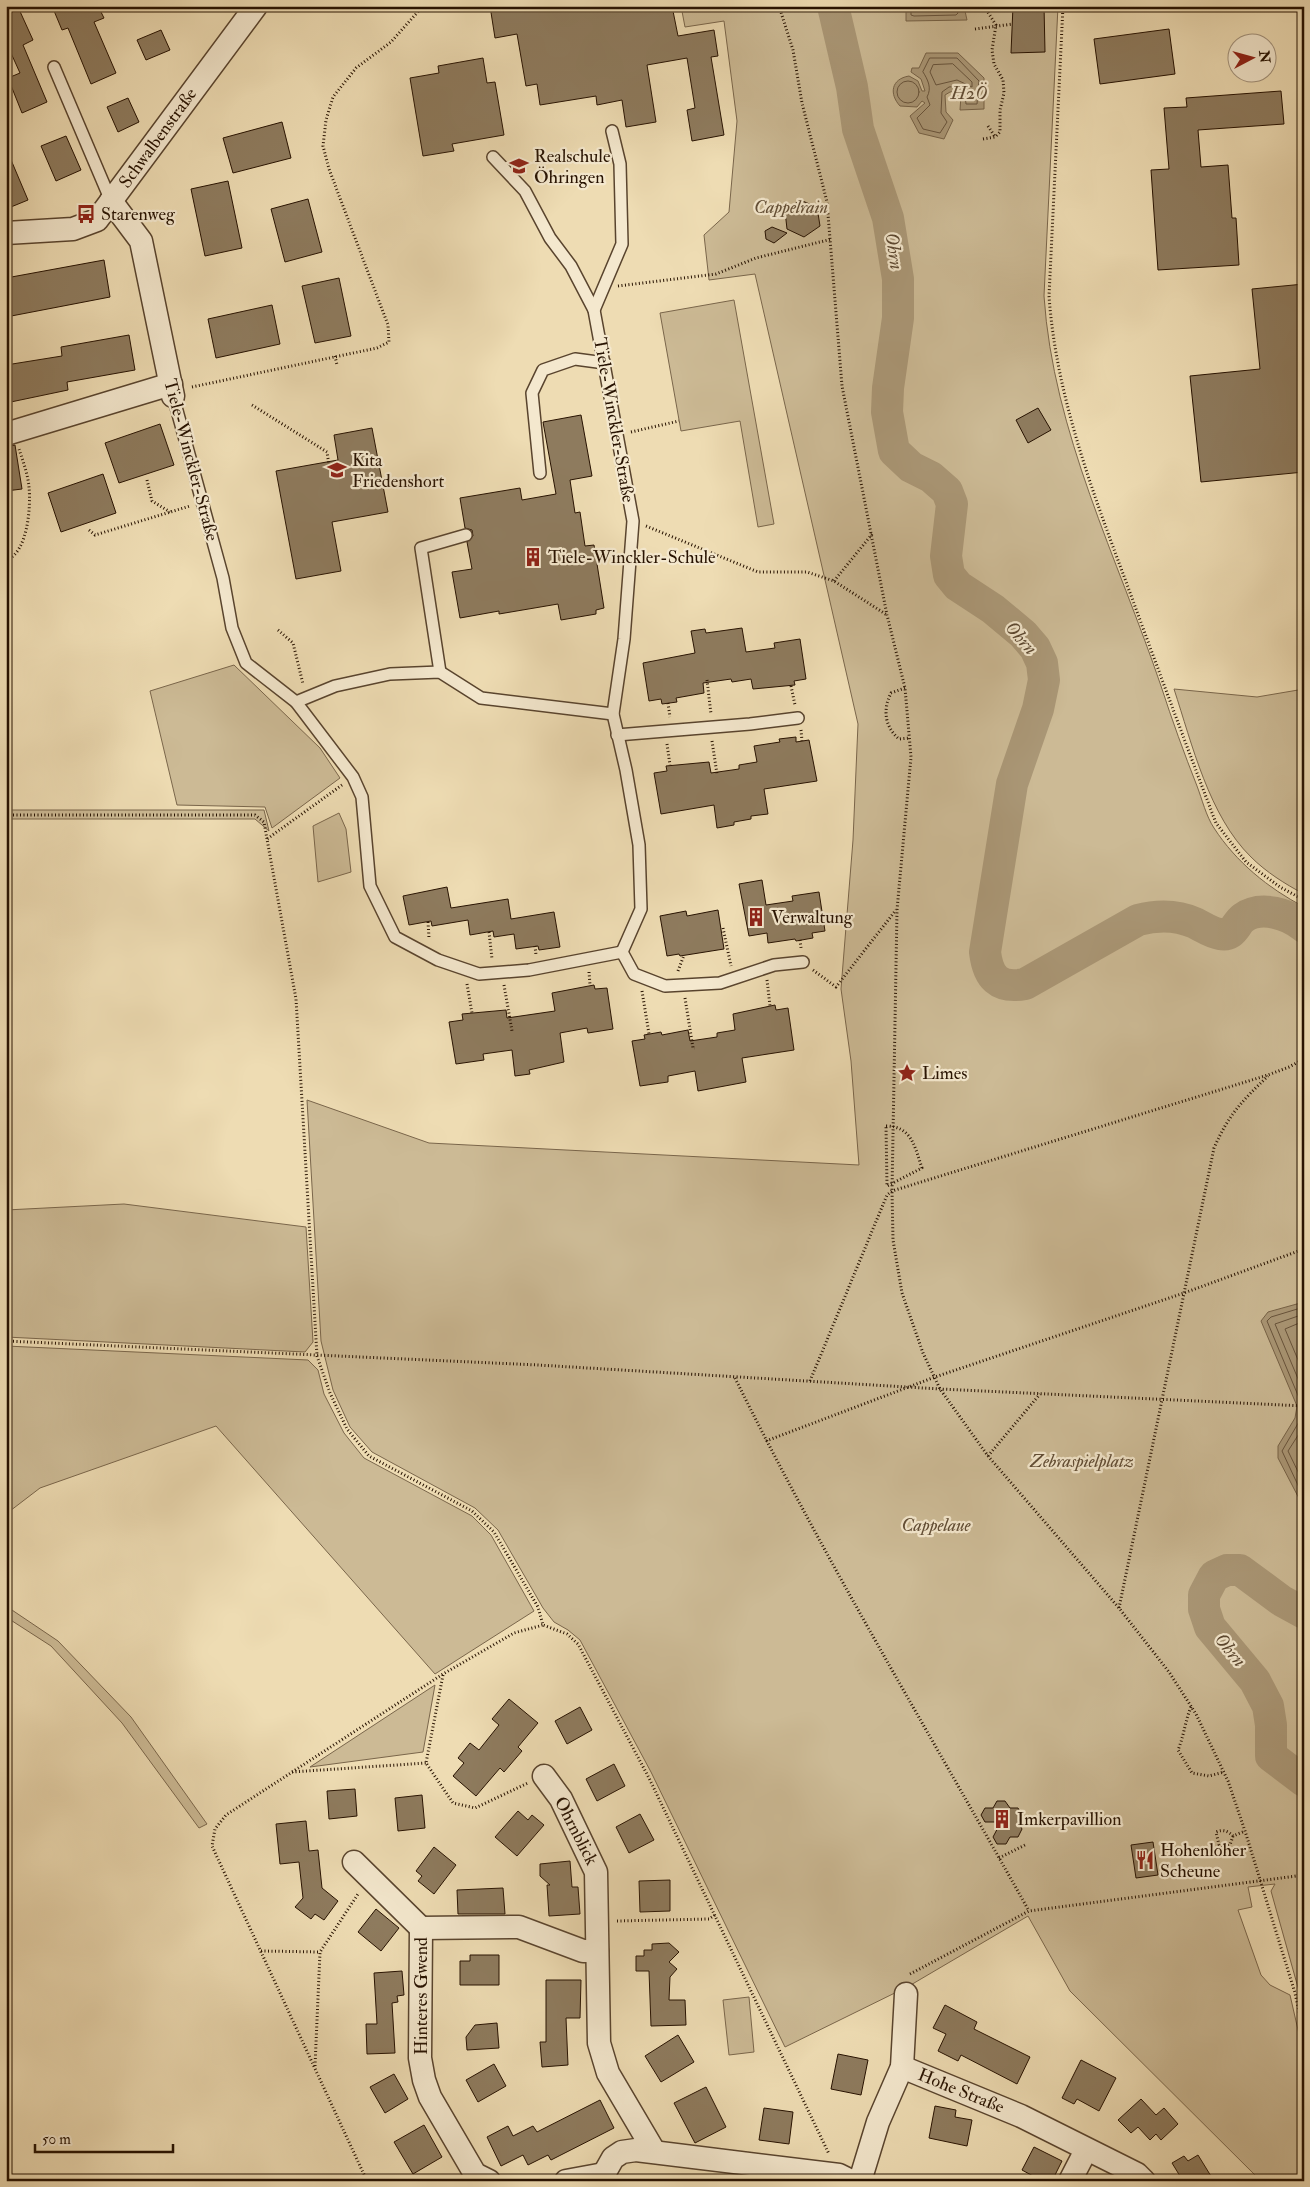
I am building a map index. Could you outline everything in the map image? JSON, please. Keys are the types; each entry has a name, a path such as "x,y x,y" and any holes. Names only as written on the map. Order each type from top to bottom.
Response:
{"street":[{"name":"Schwalbenstraße","path":"6,233 73,229 97,220 256,6"},
{"name":"Tiele-Winckler-Straße","path":"112,201 141,241 172,390"},
{"path":"10,433 172,390"},
{"name":"Ohrnblick","path":"544,1776 561,1799 596,1872 597,1951"},
{"path":"362,1869 421,1928"},
{"name":"Hinteres Gwend","path":"482,2177 430,2097 424,2080 420,2058 421,1928 519,1927 583,1951 597,1951"},
{"path":"597,1951 599,2043 608,2073 654,2151"},
{"name":"Hohe Straße","path":"906,1994 902,2067 1021,2116 1136,2174 1144,2181"},
{"path":"566,2181 604,2177 613,2158 622,2152 654,2151 850,2179 902,2067"},
{"path":"1070,2181 1086,2150"}],"lane":[{"path":"54,67 112,201"},
{"path":"594,310 622,244 620,164 612,131"},
{"name":"Tiele-Winckler-Straße","path":"172,390 223,578 232,628 246,663 301,700 353,777 362,796 370,886 395,937 438,960 479,974 529,970 622,952 641,909 639,845 618,735 612,714 624,639 633,521 594,310 571,266 550,238 525,191 493,157"},
{"path":"540,473 532,393 543,370 575,359 604,363"},
{"path":"440,672 421,548 466,536"},
{"path":"301,700 335,686 390,674 440,672 481,698 612,714"},
{"path":"618,735 711,728 798,718"},
{"path":"622,952 634,974 665,986 720,984 766,967 803,962"}],"path":[{"path":"172,390 377,348 388,342 388,324 329,169 323,146 326,120 333,97 356,68 391,42 409,25 423,6"},
{"path":"779,6 793,50 802,103 827,202 832,239 842,386 873,534 887,615 905,688 910,738 911,758 897,910 892,1191 893,1240 902,1293 923,1352 940,1389 988,1456 1119,1608 1169,1672 1191,1706 1224,1772 1262,1880 1295,1993 1304,2034"},
{"path":"983,139 995,137 1000,132 1000,110 1004,93 1003,80 994,64 992,50 996,25 984,6"},
{"path":"1063,6 1049,296 1051,329 1059,368 1087,476 1216,823 1246,862 1280,887 1304,900"},
{"path":"975,29 1013,24"},
{"path":"988,126 995,137"},
{"path":"614,287 716,274 756,258 832,239"},
{"path":"335,356 337,365"},
{"path":"252,405 327,452 329,465"},
{"path":"616,436 679,421"},
{"path":"6,560 13,558 18,552 27,530 29,487 10,433"},
{"path":"147,480 152,501 170,512"},
{"path":"88,530 95,535 203,502"},
{"path":"633,521 758,572 807,572 834,581 887,615"},
{"path":"834,581 873,534"},
{"path":"278,630 293,643 301,700"},
{"path":"707,680 711,728 718,774"},
{"path":"905,688 891,692 885,705 887,721 892,732 899,739 910,738"},
{"path":"666,731 670,766"},
{"path":"267,839 353,777"},
{"path":"6,815 256,814 264,822 296,999 317,1356 330,1393 347,1428 369,1456 472,1511 494,1532 538,1607 543,1624"},
{"path":"803,962 836,987 897,910"},
{"path":"723,928 734,979"},
{"path":"489,932 512,1031"},
{"path":"766,967 770,1006"},
{"path":"465,969 472,1013"},
{"path":"639,976 649,1034"},
{"path":"682,985 693,1048 695,1048"},
{"path":"810,1381 887,1195 892,1191 1268,1075 1304,1059"},
{"path":"1119,1608 1214,1148 1226,1122 1268,1075"},
{"path":"886,1126 894,1126 912,1137 922,1168 893,1183 887,1186 886,1126"},
{"path":"766,1441 935,1377 1184,1294 1304,1249"},
{"path":"6,1341 538,1365 940,1389 1304,1406"},
{"path":"735,1378 766,1441 912,1707 1029,1911"},
{"path":"988,1456 1040,1393"},
{"path":"367,2181 212,1846 215,1829 226,1815 444,1674 514,1633 543,1624 567,1634 578,1644 648,1778 715,1915 850,2179"},
{"path":"444,1674 426,1763 453,1802 475,1808 544,1776"},
{"path":"1191,1706 1184,1723 1183,1740 1178,1750 1192,1773 1209,1776 1224,1772"},
{"path":"291,1772 426,1763"},
{"path":"1233,1836 1228,1832 1220,1830 1216,1832 1218,1845 1225,1847 1230,1845 1233,1836 1245,1831"},
{"path":"999,1858 1027,1844"},
{"path":"315,2068 320,1952 362,1869"},
{"path":"906,1994 910,1974 1029,1911 1304,1875"},
{"path":"597,1921 709,1919 715,1915"},
{"path":"261,1951 320,1952"}],"green space":[{"name":"Cappelaue","path":"681,6 1058,6 1044,296 1050,347 1060,396 1074,446 1107,543 1144,638 1209,818 1232,852 1243,863 1266,883 1304,907 1304,2009 1271,1891 1275,1884 1248,1887 1252,1907 1238,1910 1261,1975 1270,1985 1290,1995 1304,2056 1304,2181 1261,2181 1070,1991 1028,1916 909,1986 785,2047 651,1772 580,1640 554,1622 543,1608 498,1530 475,1508 372,1452 350,1427 333,1390 321,1341 307,1100 429,1143 859,1165 851,1061 841,989 853,840 858,724 755,274 709,280 704,235 729,212 737,121 724,21 685,27"},
{"path":"734,300 774,524 758,527 740,421 681,431 660,313"},
{"path":"234,665 320,748 340,778 272,828 265,807 177,805 150,691"},
{"path":"1174,689 1257,697 1304,689 1304,894 1276,877 1257,862 1236,840 1213,800 1195,756"},
{"path":"6,810 264,810 269,831 255,819 6,819"},
{"path":"339,813 346,829 351,872 318,882 313,826"},
{"path":"124,1204 306,1227 313,1342 305,1352 6,1337 6,1210"},
{"path":"6,1346 308,1360 318,1370 324,1394 344,1433 364,1458 472,1516 491,1535 534,1611 435,1674 216,1426 40,1488 6,1514"},
{"path":"6,1606 58,1641 131,1717 207,1824 199,1828 122,1723 51,1646 6,1617"},
{"path":"435,1685 423,1752 310,1767"},
{"path":"749,1997 754,2052 729,2055 723,2000"}],"water":[{"path":"906,6 961,6 965,11 967,20 906,21"},
{"path":"926,53 958,53 984,78 984,109 960,110 961,95 957,91 945,95 946,112 953,120 944,139 919,133 910,116 925,103 922,101 917,107 900,106 894,97 895,84 898,80 909,76 918,81 922,91 925,91 921,79 911,72 912,68 919,68"},
{"path":"1304,1302 1304,1508 1278,1458 1278,1446 1295,1418 1297,1406 1261,1321 1268,1312"}],"building":[{"path":"52,6 98,6 104,18 94,22 116,73 91,84 68,28 62,30"},
{"path":"490,6 672,6 678,36 714,30 718,56 711,57 724,135 692,141 687,110 695,108 687,58 647,65 656,122 626,127 622,100 597,105 596,96 540,105 537,84 526,86 517,34 495,38"},
{"path":"1013,6 1044,6 1045,52 1011,53"},
{"path":"18,7 33,40 23,45 47,102 22,113 8,78 20,73 6,42 6,13"},
{"path":"1169,29 1175,74 1100,84 1094,39"},
{"path":"161,30 170,50 146,60 137,40"},
{"path":"483,58 487,83 495,82 504,135 452,144 454,151 423,156 410,78 439,73 438,66"},
{"path":"1281,91 1284,124 1198,130 1201,167 1228,165 1232,218 1236,218 1239,265 1158,270 1151,170 1169,169 1164,108 1187,107 1186,98"},
{"path":"128,98 139,122 118,132 107,107"},
{"path":"282,122 291,158 233,173 223,138"},
{"path":"66,136 81,170 56,181 41,146"},
{"path":"6,148 28,200 6,209"},
{"path":"228,181 242,248 205,256 191,189"},
{"path":"308,199 322,252 285,262 271,209"},
{"path":"800,200 817,207 820,226 804,237 787,229 785,211"},
{"path":"772,227 787,233 774,243 766,239 765,231"},
{"path":"104,260 110,297 6,317 6,278"},
{"path":"339,278 351,336 315,343 302,286"},
{"path":"1304,284 1304,472 1201,482 1190,376 1260,369 1252,289"},
{"path":"272,305 280,344 216,358 208,319"},
{"path":"129,335 135,370 67,382 68,390 6,403 6,365 62,356 61,347"},
{"path":"1038,408 1051,430 1028,443 1016,420"},
{"name":"Tiele-Winckler-Schule","path":"581,415 592,476 570,480 575,513 580,512 585,546 594,545 604,608 596,610 596,614 561,620 558,604 499,614 499,611 460,618 452,572 472,569 467,542 473,536 472,530 465,528 460,498 520,488 522,500 556,494 543,422"},
{"path":"160,424 174,465 119,483 105,443"},
{"path":"372,428 388,512 332,522 341,571 296,579 276,471 338,460 334,435"},
{"path":"15,445 22,489 6,491 6,447"},
{"path":"103,474 116,513 61,532 48,493"},
{"path":"742,628 746,652 775,648 774,643 800,639 806,679 794,681 795,685 753,689 751,679 732,682 731,679 703,683 704,693 676,698 677,702 662,704 661,699 649,701 643,663 695,653 691,631 705,629 706,633"},
{"path":"796,737 796,742 809,740 817,781 764,789 768,814 751,816 751,819 734,822 734,825 717,828 714,805 661,814 654,773 667,771 666,766 709,762 711,773 739,769 739,765 757,762 754,746 780,742 779,739"},
{"path":"762,880 766,905 793,901 792,896 819,892 825,931 812,933 813,938 768,943 767,933 749,936 739,884"},
{"path":"447,887 451,908 508,899 511,919 554,912 560,947 539,950 538,946 516,949 514,934 494,937 493,931 470,935 468,920 432,926 431,921 409,925 403,896"},
{"path":"718,910 724,949 680,956 679,954 667,956 660,916 686,911 687,916"},
{"path":"594,985 595,989 607,988 613,1029 588,1033 587,1028 560,1033 564,1062 529,1070 530,1074 515,1076 512,1050 483,1054 484,1060 456,1064 449,1022 463,1020 462,1014 506,1010 507,1018 555,1011 552,993"},
{"path":"775,1005 776,1010 788,1008 794,1050 742,1058 746,1082 698,1091 695,1071 668,1076 668,1082 640,1086 632,1041 645,1039 644,1035 661,1032 662,1035 688,1030 690,1041 717,1037 717,1033 735,1030 733,1014"},
{"path":"509,1699 538,1723 518,1747 522,1751 504,1772 500,1768 476,1796 453,1776 464,1763 458,1758 470,1743 479,1750 499,1725 492,1719"},
{"path":"580,1707 592,1730 567,1744 555,1721"},
{"path":"614,1764 625,1786 597,1801 586,1779"},
{"path":"355,1789 357,1816 329,1819 327,1791"},
{"path":"422,1795 425,1828 398,1831 395,1798"},
{"name":"Imkerpavillion","path":"997,1801 1005,1801 1010,1808 1018,1808 1022,1815 1018,1822 1022,1829 1018,1837 1010,1837 1006,1844 997,1844 993,1837 1001,1822 985,1822 981,1815 985,1808 993,1808"},
{"path":"518,1811 528,1820 532,1815 544,1825 517,1856 495,1837"},
{"path":"640,1814 654,1840 629,1853 616,1827"},
{"path":"306,1821 309,1851 318,1850 322,1888 338,1901 324,1920 315,1914 311,1919 295,1907 303,1898 299,1862 280,1864 276,1824"},
{"name":"Hohenloher Scheune","path":"1153,1842 1158,1875 1136,1878 1131,1845"},
{"path":"434,1847 456,1865 434,1894 418,1881 422,1876 416,1871"},
{"path":"570,1861 572,1887 578,1887 580,1914 549,1916 547,1885 550,1885 540,1876 540,1864"},
{"path":"670,1880 670,1911 640,1912 639,1881"},
{"path":"503,1888 505,1914 458,1914 457,1890"},
{"path":"376,1909 399,1928 381,1951 358,1932"},
{"path":"669,1943 679,1952 669,1962 677,1969 670,1977 669,2000 685,2000 686,2025 651,2026 649,1971 636,1971 636,1956 644,1956 644,1950 652,1950 652,1944"},
{"path":"470,1955 499,1955 499,1985 460,1985 460,1961 470,1961"},
{"path":"402,1971 404,1995 397,1996 398,2002 392,2003 395,2053 367,2054 366,2024 377,2024 374,1973"},
{"path":"546,1980 581,1980 580,2018 566,2018 568,2065 542,2067 540,2042 546,2042"},
{"path":"945,2005 977,2022 974,2029 1030,2057 1017,2084 961,2055 958,2061 938,2051 946,2034 933,2028"},
{"path":"497,2023 499,2048 467,2050 466,2037 475,2025"},
{"path":"678,2035 694,2062 661,2082 645,2056"},
{"path":"838,2054 868,2060 861,2095 831,2089"},
{"path":"1081,2060 1116,2078 1099,2111 1077,2099 1074,2104 1062,2098"},
{"path":"494,2064 506,2086 478,2102 466,2080"},
{"path":"394,2074 408,2099 385,2113 370,2087"},
{"path":"706,2087 726,2127 695,2143 674,2103"},
{"path":"1141,2099 1156,2115 1164,2108 1178,2124 1161,2140 1156,2134 1150,2140 1138,2127 1131,2133 1118,2120"},
{"path":"600,2100 614,2128 551,2160 548,2155 528,2165 523,2155 501,2166 487,2137 508,2126 513,2136 533,2126 537,2132"},
{"path":"935,2106 956,2110 955,2117 972,2120 967,2146 929,2138"},
{"path":"764,2108 793,2112 789,2144 759,2140"},
{"path":"424,2125 442,2157 413,2174 394,2142"},
{"path":"1034,2147 1062,2161 1052,2181 1042,2181 1022,2170"},
{"path":"1198,2155 1214,2181 1183,2181 1172,2163 1184,2156 1188,2161"}],"waterway":[{"name":"Ohrn","path":"833,6 852,87 858,129 888,218 898,279 898,318 888,388 887,412 894,451 911,467 931,477 947,491 952,504 946,556 949,575 958,586 993,609 1023,634 1035,648 1042,663 1044,680 1038,709 1012,784 985,952 986,961 992,974 1001,983 1008,985 1025,984 1138,920 1152,917 1181,918 1220,934 1228,934 1243,918 1258,912 1283,915 1304,927"},
{"name":"Ohrn","path":"1304,1613 1282,1601 1240,1570 1227,1570 1214,1576 1204,1595 1204,1609 1210,1627 1255,1681 1268,1706 1271,1725 1271,1756 1304,1781"}],"place":[{"name":"Realschule Öhringen","path":"519,166"},
{"name":"Starenweg","path":"86,214"},
{"name":"Kita Friedenshort","path":"337,470"},
{"name":"Tiele-Winckler-Schule","path":"533,557"},
{"name":"Verwaltung","path":"756,917"},
{"name":"Limes","path":"907,1073"},
{"name":"Imkerpavillion","path":"1002,1819"},
{"name":"Hohenloher Scheune","path":"1145,1860"}],"park label":[{"name":"H2Ö","path":"969,93"},
{"name":"Cappelrain","path":"791,207"},
{"name":"Zebraspielplatz","path":"1082,1461"}]}
